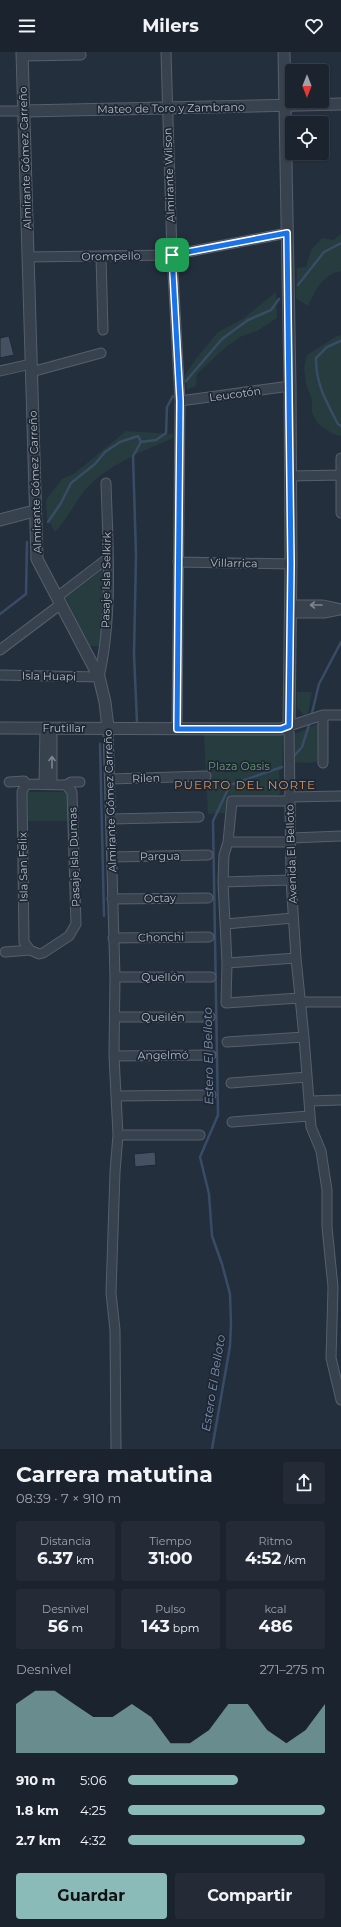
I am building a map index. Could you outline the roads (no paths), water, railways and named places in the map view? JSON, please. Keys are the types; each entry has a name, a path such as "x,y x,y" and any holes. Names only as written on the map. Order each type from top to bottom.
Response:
{"street":[{"name":"Almirante Wilson","path":"166,52 172,255 180,401 177,729"},
{"name":"Avenida El Belloto","path":"284,52 285,105"},
{"path":"22,54 81,55"},
{"name":"Almirante Gómez Carreño","path":"22,54 34,511 37,559 99,677 105,702 108,728 115,977 114,1056 118,1135 115,1172 111,1293 115,1330 116,1449"},
{"name":"Mateo de Toro y Zambrano","path":"329,104 341,104"},
{"name":"Mateo de Toro y Zambrano","path":"0,112 285,105"},
{"name":"Avenida El Belloto","path":"285,108 290,386 291,564 289,799 293,918 308,1077 311,1127 321,1151 328,1190 328,1227 332,1286 331,1358 341,1400"},
{"name":"Orompello","path":"28,257 172,255 287,233"},
{"path":"101,256 103,330"},
{"path":"0,371 31,368 101,354"},
{"name":"Leucotón","path":"180,401 290,386"},
{"path":"290,476 341,475 341,458"},
{"path":"341,481 341,513"},
{"name":"Pasaje Isla Selkirk","path":"99,677 105,649 108,558 106,483"},
{"path":"0,520 34,511"},
{"path":"0,650 108,558"},
{"name":"Villarrica","path":"178,562 291,564"},
{"path":"290,609 323,605 341,609"},
{"name":"Isla Huapi","path":"0,675 99,677"},
{"name":"Frutillar","path":"0,728 281,729 315,718 341,715"},
{"path":"315,718 323,763"},
{"path":"48,784 49,728"},
{"name":"Rilen","path":"110,779 206,776"},
{"path":"9,782 24,781 26,784 66,785 71,782 80,782"},
{"name":"Isla San Felix","path":"26,784 22,792 24,942 30,950"},
{"name":"Pasaje Isla Dumas","path":"30,950 39,954 43,953 73,930 76,924 72,792 66,785"},
{"path":"341,796 232,801 228,842 224,855 223,882 227,963 226,1003 301,1000 341,1002"},
{"path":"111,819 198,817"},
{"path":"228,842 291,840 341,836"},
{"name":"Pargua","path":"112,857 208,855"},
{"path":"223,882 292,880"},
{"name":"Octay","path":"112,899 208,898"},
{"path":"226,924 293,918"},
{"name":"Chonchi","path":"113,938 210,937"},
{"path":"5,952 30,950"},
{"path":"227,963 296,958"},
{"name":"Quellón","path":"115,977 211,978"},
{"name":"Queilén","path":"115,1017 210,1017"},
{"path":"226,1042 304,1037"},
{"name":"Angelmó","path":"114,1056 211,1055"},
{"path":"231,1083 308,1077"},
{"path":"116,1096 211,1095"},
{"path":"309,1101 341,1100"},
{"path":"232,1122 310,1116"},
{"path":"118,1135 200,1135"}],"waterway":[{"path":"298,285 324,252 341,243"},
{"path":"186,381 222,339 248,320 271,310 279,299"},
{"name":"Estero El Belloto","path":"341,341 327,347 316,358 316,368 322,392 338,424 341,426"},
{"path":"48,522 61,503 71,483 95,464 105,452 120,442 138,436 141,442 156,440 166,433 167,407 173,396"},
{"path":"137,722 134,654 136,555 133,456 141,442"},
{"path":"0,614 26,594 27,542"},
{"name":"Estero El Belloto","path":"311,717 319,684 341,642"},
{"name":"Estero El Belloto","path":"295,755 302,747 310,722"},
{"path":"100,744 104,916"},
{"name":"Estero El Belloto","path":"212,1449 230,1346 231,1323 230,1294 222,1264 212,1236 209,1194 200,1157 218,1115 213,821 230,785 282,767"}],"district":[{"name":"PUERTO DEL NORTE","path":"245,784"}],"park label":[{"name":"Plaza Oasis","path":"239,766"}]}
